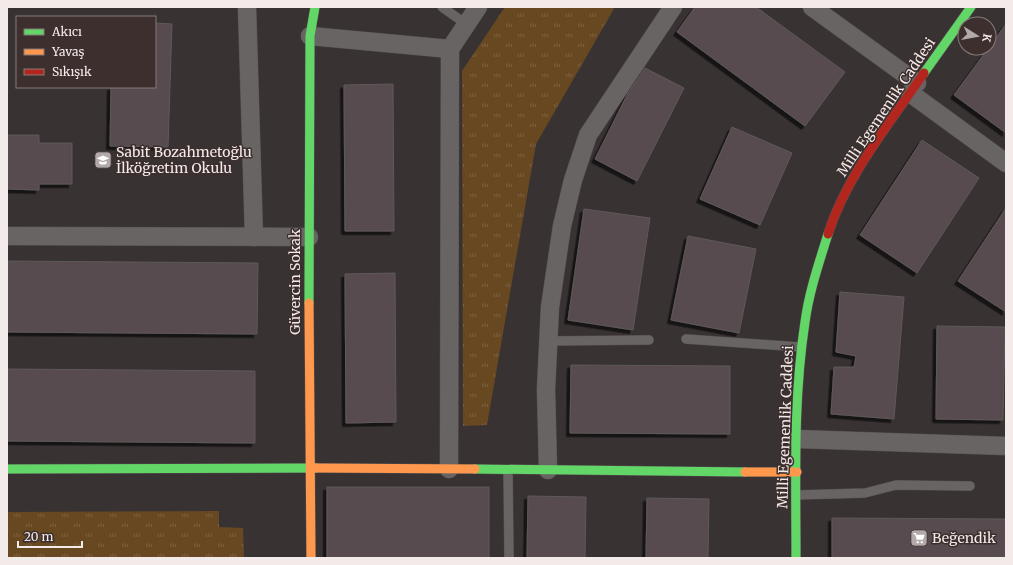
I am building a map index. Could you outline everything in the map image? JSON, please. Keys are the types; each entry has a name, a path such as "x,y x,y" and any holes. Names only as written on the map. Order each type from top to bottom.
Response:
{"street":[{"path":"247,7 254,237"},
{"name":"Güvercin Sokak","path":"311,558 309,468 310,36 315,7"},
{"path":"449,469 450,50 478,7"},
{"path":"548,470 546,431 547,341 554,273 562,226 574,180 588,135 673,7"},
{"path":"812,7 1006,163"},
{"name":"Milli Egemenlik Caddesi","path":"796,558 798,378 800,347 811,286 833,220 849,185 869,152 971,7"},
{"path":"310,36 450,50"},
{"path":"7,236 309,237"},
{"path":"797,439 1006,446"},
{"path":"7,469 309,468 797,472"}],"lane":[{"path":"442,7 466,24"},
{"path":"686,339 800,347"},
{"path":"547,341 649,340"},
{"path":"508,470 509,558"},
{"path":"796,494 865,493 896,485 970,486"}],"green space":[{"path":"505,7 615,7 536,144 487,425 463,426 462,71"},
{"path":"219,511 219,527 243,528 244,558 7,558 7,512"}],"building":[{"path":"695,7 756,7 845,72 805,126 677,32"},
{"path":"156,23 172,24 168,147 110,146 111,88 156,88"},
{"path":"1006,24 1006,133 954,95 983,56 997,56 997,36"},
{"path":"645,68 684,88 637,181 595,159 628,93"},
{"path":"393,84 394,231 345,231 344,85"},
{"path":"732,127 792,153 760,225 700,199"},
{"path":"7,135 39,135 39,143 72,143 72,184 39,184 39,190 7,189"},
{"path":"922,140 979,178 917,273 860,235"},
{"path":"1006,208 1006,312 958,281"},
{"path":"584,209 650,218 633,330 568,320"},
{"path":"688,236 756,249 739,333 671,320"},
{"path":"7,261 258,263 257,334 7,332"},
{"path":"395,273 396,422 346,423 345,274"},
{"path":"840,292 904,297 894,419 831,414 834,367 854,367 856,356 836,352"},
{"path":"937,326 1005,327 1003,420 936,419"},
{"path":"571,365 730,366 730,434 570,433"},
{"path":"7,369 255,371 255,443 7,441"},
{"path":"327,487 489,487 489,558 327,558"},
{"path":"528,496 586,497 585,558 527,558"},
{"path":"647,498 709,499 708,558 646,558"},
{"name":"Beğendik","path":"832,518 1006,519 1006,558 832,558"}],"traffic: fast":[{"path":"309,303 310,36 315,7"},
{"path":"924,73 971,7"},
{"path":"796,558 796,440 801,351 809,300 828,234"},
{"path":"7,469 316,468"},
{"path":"475,469 745,472"}],"traffic: slow":[{"path":"309,303 311,558"},
{"path":"316,468 475,469"},
{"path":"745,472 797,472"}],"traffic: jam":[{"path":"828,234 836,212 857,171 924,73"}],"place":[{"name":"Sabit Bozahmetoğlu İlköğretim Okulu","path":"103,160"},
{"name":"Beğendik","path":"919,538"}]}
